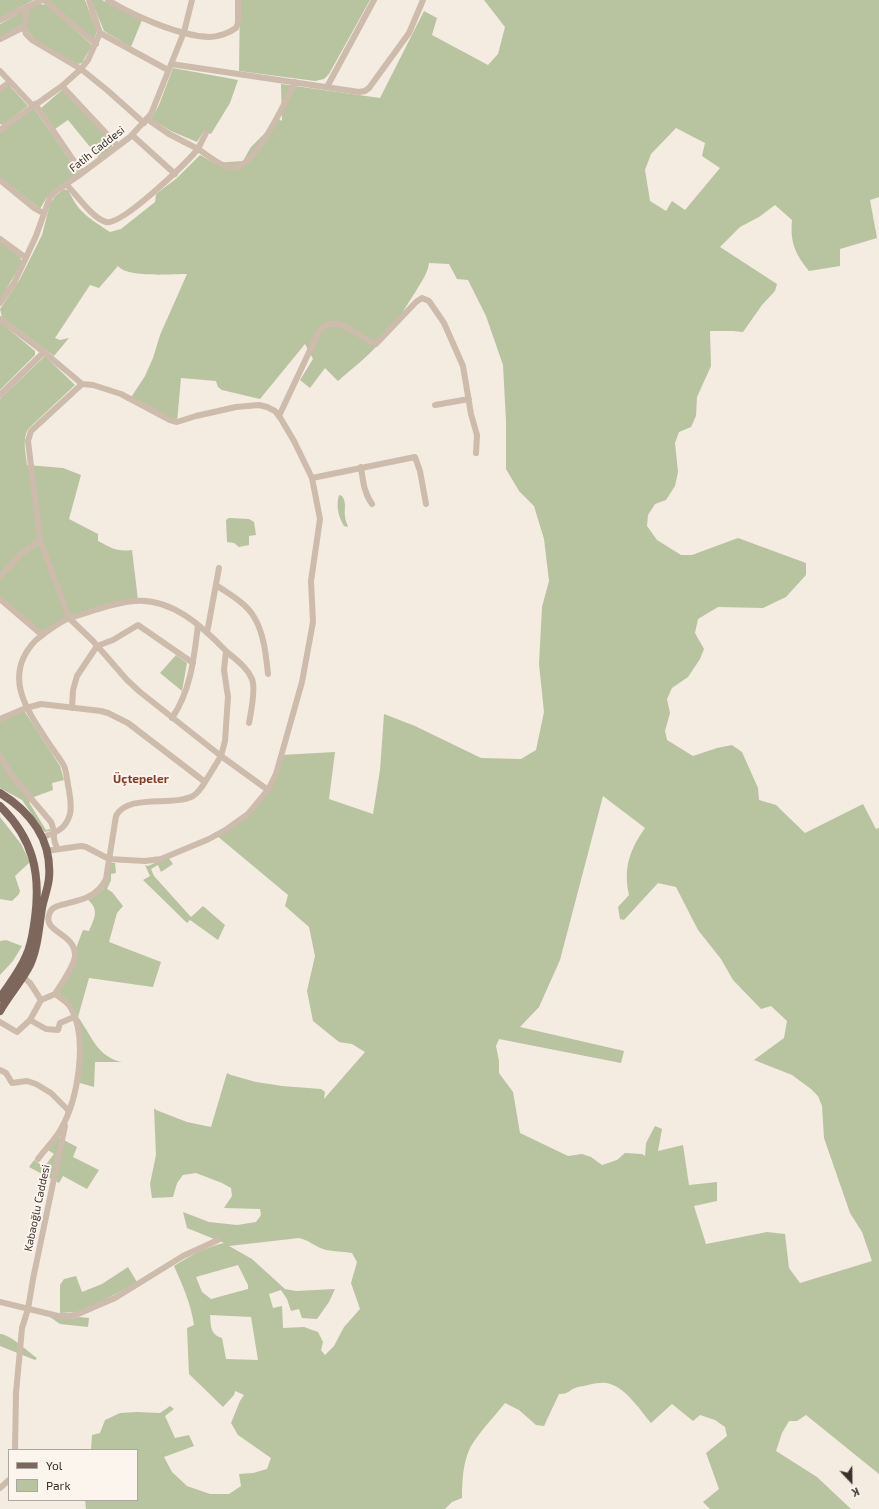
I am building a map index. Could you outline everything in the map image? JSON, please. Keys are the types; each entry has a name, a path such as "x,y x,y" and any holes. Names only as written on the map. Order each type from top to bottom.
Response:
{"main road":[{"path":"0,793 16,803 34,824 42,837 49,861 46,914 34,954 23,977 0,1011"},
{"path":"0,806 17,825 27,844 36,868 38,889 32,939 25,958 0,998"},
{"path":"27,844 38,836 42,837"},
{"path":"31,854 38,854 46,849"}],"street":[{"path":"0,20 43,0 96,44"},
{"path":"1,129 62,86 81,69 96,44 100,33 89,0"},
{"path":"108,0 148,20 184,32 209,37 234,30 238,23 238,0"},
{"name":"Fatih Caddesi","path":"0,303 14,284 36,236 50,197 118,146 145,121 154,109 184,32 192,0"},
{"path":"327,87 374,0"},
{"path":"100,33 170,67 295,82 359,92 365,91 369,88 409,33 423,0"},
{"path":"27,7 24,27 26,34 37,44 81,69 145,121 198,149 224,165 236,167 244,164 250,158 272,127 295,82"},
{"path":"0,39 24,27"},
{"path":"0,72 34,105 82,173"},
{"path":"0,90 10,82"},
{"path":"62,86 118,146"},
{"path":"66,184 93,214 106,222 110,222 120,218 175,174 198,149 206,133"},
{"path":"132,134 175,174"},
{"path":"0,180 34,208 43,213"},
{"path":"0,239 26,258"},
{"path":"279,416 319,331 324,325 340,325 354,330 376,344 416,302 422,298 429,301 444,324 463,366 471,414 478,435 476,453"},
{"path":"0,319 44,352 82,384 93,385 121,394 164,417 177,422 236,407 259,405 275,411 294,441 312,478 320,518 311,581 313,622 302,682 276,774 268,790 248,814 227,829 209,840 161,859 145,861 109,859 86,847 46,849"},
{"path":"0,395 44,352"},
{"path":"82,384 32,431 28,441 40,540 69,618 97,646 127,680 172,718 268,790"},
{"path":"435,405 469,400"},
{"path":"312,478 415,457 420,471 426,504"},
{"path":"361,467 367,497 372,504"},
{"path":"0,576 21,554 40,540"},
{"path":"207,632 219,568"},
{"path":"216,585 244,605 254,617 263,641 268,674"},
{"path":"0,599 42,635"},
{"path":"42,837 54,834 63,828 66,823 71,807 66,773 64,765 26,708 18,692 16,682 18,665 27,648 55,625 69,618 136,600 160,604 174,609 207,632 245,668 252,679 253,691 249,723"},
{"path":"72,708 73,690 77,676 97,646 113,640 138,625 193,663"},
{"path":"172,718 178,710 187,689 193,663 198,625"},
{"path":"0,1022 16,1032 30,1020 42,1000 55,994 66,976 75,955 73,946 68,939 53,929 46,914 56,907 84,899 97,892 106,879 118,811 137,803 186,799 196,794 221,756 225,741 228,697 224,670 226,651"},
{"path":"0,719 26,708 41,704 100,711 128,723 205,782"},
{"path":"0,756 15,780 51,822 54,828 53,838 58,849"},
{"path":"23,977 30,983 42,1000"},
{"path":"38,1158 59,1132 69,1111 78,1080 79,1036 74,1017 70,1006 55,994"},
{"path":"30,1020 46,1029 58,1030 60,1024 74,1017"},
{"path":"0,1070 4,1071 12,1083 31,1082 48,1090 69,1111"},
{"name":"Kabaoğlu Caddesi","path":"15,1449 17,1368 22,1328 28,1309 32,1279 69,1111"},
{"path":"0,1302 65,1316 85,1312 115,1298 183,1256 218,1240"},
{"path":"0,1488 8,1481"}],"green space":[{"path":"0,0 34,0 0,18"},
{"path":"48,0 85,0 97,31 94,40"},
{"path":"91,0 102,0 142,20 131,47 104,31"},
{"path":"240,0 370,0 329,74 324,79 315,81 239,71"},
{"path":"484,0 879,0 879,197 870,200 877,238 840,249 840,266 809,271 800,259 794,247 792,220 775,205 759,217 740,227 720,247 777,284 775,291 762,305 743,332 710,331 711,366 697,397 696,416 691,427 679,432 675,443 678,472 675,486 666,500 655,504 648,515 647,526 657,540 681,555 692,555 738,538 806,563 806,575 786,597 763,608 718,607 698,619 695,633 704,649 700,659 688,677 672,688 667,699 670,713 665,731 667,740 693,756 732,745 742,752 758,788 759,800 776,805 805,833 863,804 876,829 879,828 879,1474 806,1415 797,1421 789,1421 782,1433 776,1451 817,1477 851,1509 710,1509 703,1502 719,1489 706,1453 727,1436 725,1427 715,1420 700,1415 693,1421 672,1404 651,1423 625,1393 613,1385 603,1383 578,1387 566,1393 559,1394 544,1426 536,1425 519,1410 505,1403 482,1430 470,1448 463,1472 462,1498 452,1502 445,1509 86,1509 85,1501 138,1501 138,1449 91,1449 92,1435 100,1433 105,1420 120,1413 160,1413 170,1406 174,1409 165,1416 175,1438 189,1435 194,1446 164,1457 172,1472 187,1486 210,1494 229,1494 241,1486 239,1474 253,1473 267,1469 271,1458 238,1435 231,1423 244,1395 235,1391 234,1395 223,1407 189,1374 187,1328 194,1325 193,1317 189,1302 174,1266 204,1249 224,1243 187,1228 183,1212 209,1222 237,1225 256,1222 261,1215 260,1209 224,1208 232,1196 231,1188 196,1173 183,1175 177,1183 173,1197 152,1198 150,1184 156,1155 154,1108 187,1122 211,1127 227,1073 256,1082 321,1089 325,1092 324,1099 365,1052 352,1044 339,1042 313,1021 307,991 315,956 309,927 285,906 288,895 216,835 227,829 263,798 281,755 335,752 329,799 373,814 380,770 384,714 415,726 481,758 521,759 536,750 544,712 539,664 542,607 549,581 544,539 534,506 519,491 506,469 506,421 503,365 486,316 468,280 457,279 449,264 429,263 422,281 389,332 368,355 338,381 325,368 310,388 300,380 313,359 305,344 260,399 222,390 218,387 216,381 181,378 177,422 130,399 145,376 153,358 160,335 187,274 140,274 123,270 118,266 99,288 90,285 55,338 60,340 69,338 54,356 2,317 0,309 20,279 42,235 50,204 55,196 64,189 69,191 81,210 97,223 110,232 121,229 155,202 156,194 177,178 200,155 214,163 243,161 251,147 279,119 282,121 281,84 380,98 424,11 437,18 432,35 488,65 498,54 505,27","holes":["676,128 705,143 702,156 720,168 685,210 672,201 666,211 650,201 645,170 651,154","603,796 645,828 635,844 629,859 627,867 627,885 629,895 618,907 620,919 624,920 658,883 676,887 698,930 721,959 733,980 761,1009 771,1006 787,1021 784,1038 754,1060 792,1075 818,1096 822,1106 824,1138 850,1213 862,1232 872,1261 800,1283 789,1268 785,1234 767,1232 706,1244 694,1206 717,1201 717,1182 689,1185 683,1145 658,1151 662,1129 655,1126 646,1143 645,1156 642,1154 625,1153 617,1160 602,1165 591,1157 582,1154 568,1156 520,1133 513,1092 499,1073 499,1061 496,1046 499,1039 621,1063 624,1051 520,1027 539,1007 560,960","299,1238 326,1250 352,1253 357,1262 351,1283 360,1309 344,1327 334,1346 325,1355 321,1350 323,1342 318,1332 304,1327 283,1328 282,1306 273,1308 269,1294 281,1290 287,1299 291,1311 299,1309 302,1318 317,1319 329,1302 335,1289 296,1291 285,1289 252,1259 229,1246","238,1265 248,1285 248,1289 211,1299 202,1292 196,1277","210,1315 251,1317 258,1360 226,1359 222,1338 218,1337 213,1332"]},
{"path":"40,4 47,5 92,45 82,63 78,64 39,43 28,31 26,23 29,9"},
{"path":"24,11 23,24 0,37 0,24"},
{"path":"173,68 238,80 230,103 211,134 204,131 197,142 171,131 151,119 159,105"},
{"path":"9,85 28,106 3,125 0,124 0,91"},
{"path":"62,90 112,142 112,147 99,158 68,120 55,129 41,108"},
{"path":"34,108 78,172 47,197 40,209 0,177 0,133"},
{"path":"0,242 20,257 22,262 0,300"},
{"path":"0,322 35,351 35,355 0,390"},
{"path":"45,356 75,385 28,429 25,438 27,465 63,468 81,475 69,519 98,534 98,541 107,546 118,550 132,550 138,600 69,618 42,635 0,599 0,399"},
{"path":"339,495 342,496 344,501 345,517 348,527 344,526 339,515"},
{"path":"229,518 249,519 254,522 256,535 249,536 249,545 239,547 234,543 227,542 226,520"},
{"path":"176,655 187,663 182,691 160,673"},
{"path":"23,709 60,766 64,780 52,783 53,790 31,798 28,795 30,804 46,830 50,829 50,831 44,832 22,800 0,788 0,719"},
{"path":"0,817 21,844 30,862 15,876 20,891 12,901 0,899"},
{"path":"168,857 173,864 161,872 158,865 151,869 154,876 191,917 203,906 225,925 218,940 190,920 187,923 143,880 150,876 145,865 148,866"},
{"path":"111,863 115,863 116,873 111,874 111,880 107,889 112,892 123,906 117,913 109,942 161,962 153,987 89,978 78,1017 101,1051 107,1056 122,1062 95,1062 94,1087 80,1083 76,1017 59,992 83,930 89,931 94,919 94,907 88,900 99,893 106,885"},
{"path":"6,940 22,946 13,961 0,975 0,941"},
{"path":"58,1137 77,1147 73,1157 99,1170 87,1189 63,1176 59,1183 29,1167 34,1160 44,1167 54,1154 48,1150"},
{"path":"128,1267 137,1282 101,1302 76,1312 60,1313 60,1285 64,1279 76,1276 82,1292 102,1284"},
{"path":"50,1317 71,1319 79,1317 89,1318 88,1327 60,1324"},
{"path":"0,1334 14,1340 37,1358 35,1360 0,1346"}],"district":[{"name":"Üçtepeler","path":"141,779"}]}
